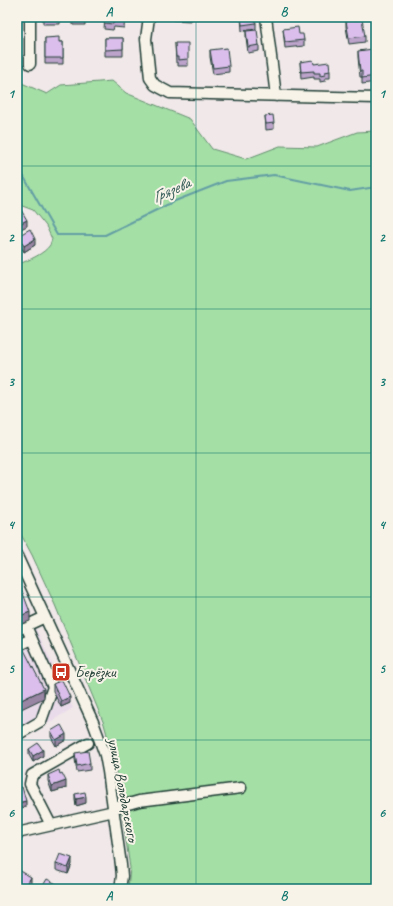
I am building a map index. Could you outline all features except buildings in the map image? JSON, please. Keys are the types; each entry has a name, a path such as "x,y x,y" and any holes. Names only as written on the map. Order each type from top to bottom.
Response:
{"street":[{"path":"30,17 30,64"},
{"path":"149,17 146,39 150,78 155,85 170,93 376,98"},
{"path":"266,17 276,96"},
{"name":"улица Володарского","path":"19,561 90,715 105,755 121,865 122,876 120,889"},
{"path":"17,735 41,721 53,687 31,639 21,628 44,615"},
{"path":"17,646 31,639"},
{"path":"51,825 30,784 32,775 88,743"},
{"path":"17,833 114,809 139,801 241,788"}],"shaded area":[{"path":"17,588 73,708 17,742"}],"green space":[{"path":"17,81 47,94 61,85 112,81 126,93 190,119 212,149 246,159 280,146 317,147 357,132 376,131 376,889 128,889 130,868 115,764 104,724 55,605 32,555 17,527 17,264 32,259 40,254 50,245 52,239 46,226 33,210 17,204"}],"waterway":[{"name":"Грязева","path":"17,165 57,235 105,235 175,201 226,181 274,175 350,191 376,187"}],"place":[{"name":"Берёзки","path":"61,672"}]}
